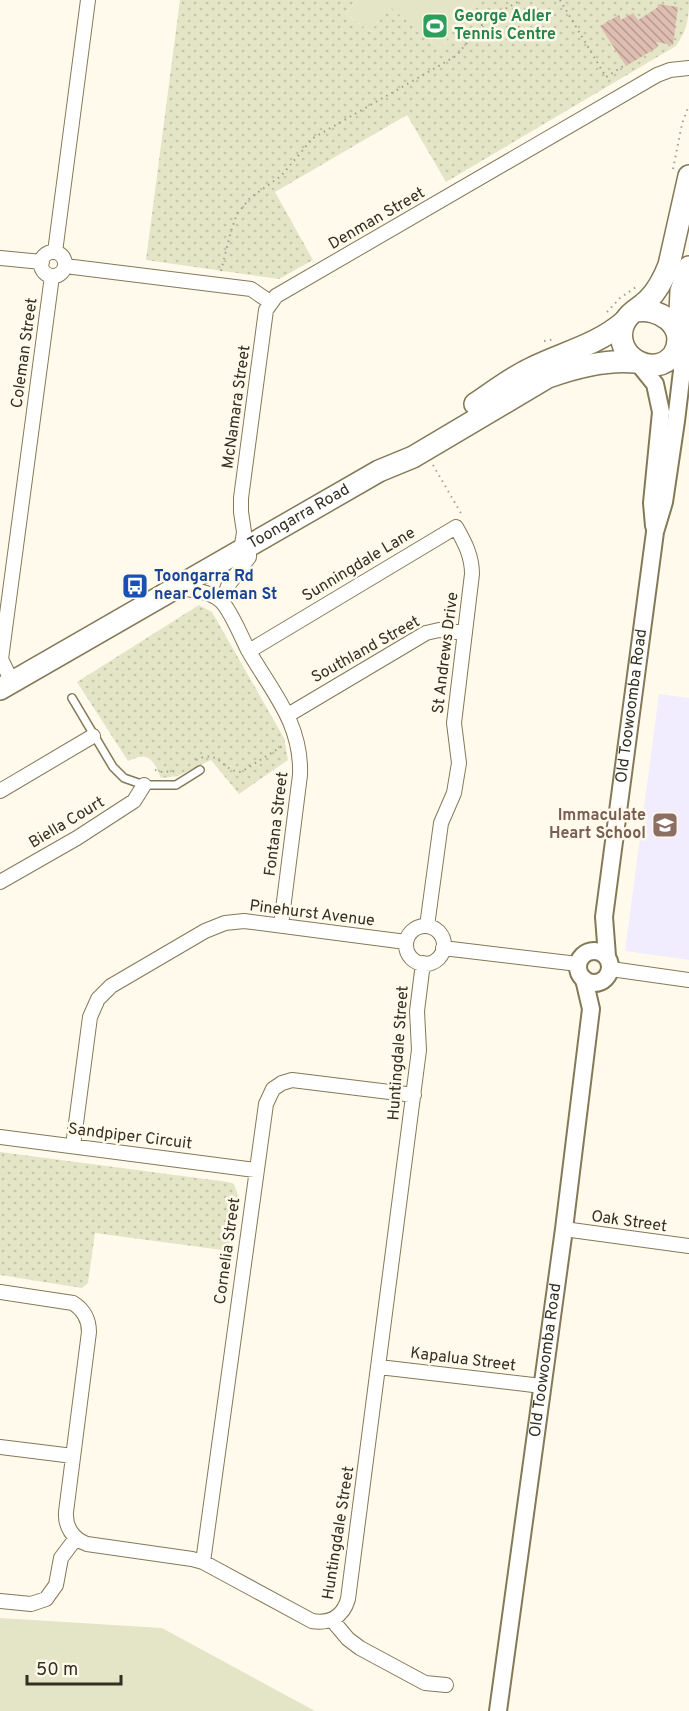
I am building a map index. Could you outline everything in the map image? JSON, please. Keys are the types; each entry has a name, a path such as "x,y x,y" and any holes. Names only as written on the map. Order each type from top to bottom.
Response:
{"main road":[{"name":"Old Toowoomba Road","path":"679,333 681,291 679,266 689,176"},
{"path":"679,266 689,214"},
{"name":"Old Toowoomba Road","path":"629,316 647,302 679,266"},
{"path":"645,310 661,313 673,321 679,333 679,343 672,357 656,365 637,363 622,344 621,333 629,316 645,310"},
{"name":"Toongarra Road","path":"379,471 408,448 527,370 602,339 629,316"},
{"name":"Toongarra Road","path":"6,686 379,471 413,457 548,377 604,363 637,363"}],"street":[{"path":"55,252 88,0"},
{"name":"Denman Street","path":"270,302 276,296 657,75 670,70 688,70"},
{"path":"55,252 63,257 65,266 61,274 52,276 44,271 42,262 46,254 55,252"},
{"path":"0,258 42,262"},
{"path":"65,266 218,283 251,289 270,302"},
{"name":"Coleman Street","path":"6,686 1,659 52,276"},
{"name":"McNamara Street","path":"245,549 241,498 270,302"},
{"name":"Old Toowoomba Road","path":"498,1711 564,1229 591,1009 607,968 604,917 655,532 664,502 686,371 679,333"},
{"name":"Old Toowoomba Road","path":"637,363 655,384 661,412 651,503 655,532"},
{"path":"243,517 254,526 273,533"},
{"name":"St Andrews Drive","path":"427,926 441,823 454,793 459,764 454,723 472,562 468,548 456,526"},
{"name":"Sunningdale Lane","path":"249,651 456,526"},
{"path":"178,588 205,592 222,602 229,584 249,556 245,549"},
{"name":"Fontana Street","path":"222,602 288,715 298,740 301,759 281,925"},
{"name":"Southland Street","path":"288,715 426,633 439,630 465,633"},
{"path":"0,791 93,736"},
{"name":"Biella Court","path":"0,882 77,838 134,801 144,785"},
{"name":"Old Toowoomba Road","path":"591,1009 583,965 604,917"},
{"name":"Pinehurst Avenue","path":"73,1146 87,1035 94,1008 104,992 119,981 214,926 234,921 406,942"},
{"path":"427,926 438,931 443,948 438,958 423,963 412,959 408,954 406,942 416,928 427,926"},
{"path":"443,948 583,965 598,951 607,968"},
{"name":"Huntingdale Street","path":"76,1538 87,1544 182,1556 202,1562 312,1621 332,1620 343,1611 348,1599 414,1095 419,1050 417,1011 423,963"},
{"path":"583,965 594,983 607,968"},
{"path":"607,968 689,980"},
{"name":"Cornelia Street","path":"202,1562 255,1170 267,1099 273,1089 282,1083 298,1080 414,1095"},
{"name":"Sandpiper Circuit","path":"0,1137 255,1170"},
{"name":"Oak Street","path":"564,1229 689,1246"},
{"path":"0,1292 73,1303 82,1310 87,1319 89,1332 65,1518 68,1528 76,1538 62,1558 56,1585 46,1599 31,1605 0,1601"},
{"name":"Kapalua Street","path":"379,1367 542,1386"},
{"path":"0,1447 73,1456"},
{"path":"332,1620 348,1639 360,1648 425,1683 446,1685"}],"lane":[{"path":"72,698 112,767 124,778 144,785 176,785 200,770"}],"path":[{"path":"218,283 237,214 250,198 281,176 313,138 456,56 486,20 521,0"},
{"path":"560,0 606,77 625,65"},
{"path":"603,317 620,298 641,283"},
{"path":"435,469 463,518 456,526"},
{"path":"192,763 212,756 233,771 242,772 290,742"},
{"path":"155,770 174,772 184,767"}],"shaded area":[{"name":"Immaculate Heart School","path":"659,694 689,698 689,960 625,951"}],"green space":[{"path":"180,0 357,0 346,13 370,32 390,7 440,48 478,0 689,0 689,13 683,35 676,46 446,182 407,115 275,192 313,260 279,279 146,260"},
{"name":"George Adler Tennis Centre","path":"357,0 478,0 440,48 390,8 370,32 346,13"},
{"path":"199,605 212,612 284,738 288,760 239,794 211,760 178,776 161,778 153,762 146,757 128,761 77,682"},
{"path":"0,1152 234,1184 238,1195 230,1251 95,1233 88,1283 82,1288 0,1275"},
{"path":"0,1618 162,1628 315,1711 0,1711"}],"building":[{"path":"658,4 678,7 673,45 656,42 658,47 626,66 600,26 619,15 621,20 633,13 638,20 657,8"}],"place":[{"name":"George Adler Tennis Centre","path":"435,26"},
{"name":"Toongarra Rd near Coleman St","path":"135,586"},
{"name":"Immaculate Heart School","path":"665,825"}]}
